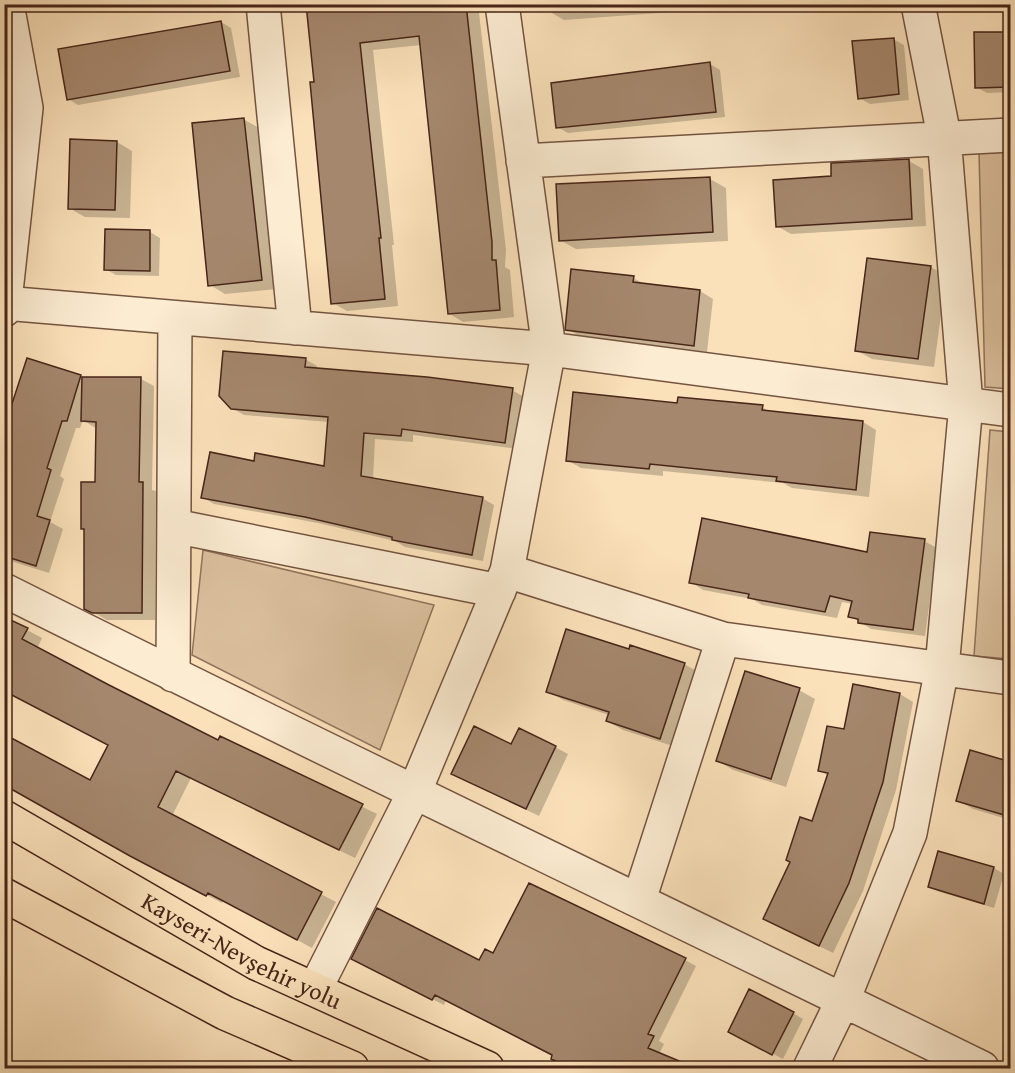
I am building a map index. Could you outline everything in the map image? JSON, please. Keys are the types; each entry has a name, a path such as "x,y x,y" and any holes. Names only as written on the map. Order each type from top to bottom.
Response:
{"highway":[{"name":"Kayseri-Nevşehir yolu","path":"4,817 256,963 487,1068"},
{"path":"4,895 225,1013 352,1068"}],"street":[{"path":"7,4 26,108 5,306 549,349 1011,410"},
{"path":"263,4 295,328"},
{"path":"315,989 414,793 503,581 549,349 502,4"},
{"path":"810,1068 843,1000 910,833 942,669 966,404 944,136 918,4"},
{"path":"523,161 944,136 1011,135"},
{"path":"173,675 175,318"},
{"path":"174,526 503,581 723,639 1011,678"},
{"path":"4,590 414,793 982,1068"},
{"path":"639,900 723,639"}],"shaded area":[{"path":"1010,152 1010,389 985,387 979,153"},
{"path":"990,430 1010,432 1010,659 974,656"},
{"path":"203,550 434,605 380,750 192,655"}],"building":[{"path":"306,4 466,4 492,242 492,260 496,260 500,310 448,314 419,36 360,43 381,238 379,238 385,299 331,304 310,82 314,82"},
{"path":"221,21 230,71 67,100 58,49"},
{"path":"974,32 1011,32 1011,87 975,88"},
{"path":"894,38 899,94 858,99 852,41"},
{"path":"710,62 716,112 556,128 551,83"},
{"path":"244,118 262,280 208,286 192,123"},
{"path":"70,139 117,141 115,210 68,209"},
{"path":"909,159 912,219 776,227 773,180 831,176 831,163"},
{"path":"710,177 713,232 559,241 556,184"},
{"path":"105,229 150,230 150,271 104,270"},
{"path":"867,258 931,266 918,359 855,351"},
{"path":"571,269 634,276 633,282 700,290 694,346 565,330"},
{"path":"223,351 306,358 305,367 427,377 513,388 505,443 402,429 401,436 364,433 361,476 483,497 472,555 392,540 392,537 305,517 201,498 210,452 254,461 255,453 324,466 328,417 231,409 219,396"},
{"path":"27,358 81,375 67,421 62,421 47,468 51,470 37,516 50,520 36,566 4,556 4,428"},
{"path":"82,377 141,377 139,482 143,482 142,613 92,613 84,609 84,529 81,529 81,482 95,482 96,422 81,421"},
{"path":"573,392 677,403 678,397 763,405 762,410 863,421 856,490 776,481 777,477 650,464 649,469 566,461"},
{"path":"702,518 867,552 870,532 925,539 913,630 858,623 858,619 848,617 852,601 830,596 825,612 748,598 749,594 689,583"},
{"path":"4,617 28,628 22,639 109,685 218,740 220,736 363,804 339,850 176,771 158,807 322,892 297,940 208,893 206,896 130,856 4,785 4,734 90,780 108,745 4,691"},
{"path":"566,629 629,649 630,645 685,663 660,739 606,721 609,712 546,692"},
{"path":"745,671 800,688 771,779 716,761"},
{"path":"853,684 900,693 883,782 849,883 819,946 763,919 790,862 786,860 800,817 812,821 828,773 818,771 827,726 844,729"},
{"path":"474,726 511,744 519,728 556,746 526,809 451,774"},
{"path":"970,750 1011,762 1011,817 956,801"},
{"path":"938,851 994,867 984,904 928,887"},
{"path":"529,883 686,958 648,1034 654,1036 648,1048 696,1068 571,1068 551,1059 552,1055 435,995 432,1000 351,959 377,908 479,960 485,949 493,953"},
{"path":"749,989 794,1012 772,1055 728,1032"}]}
